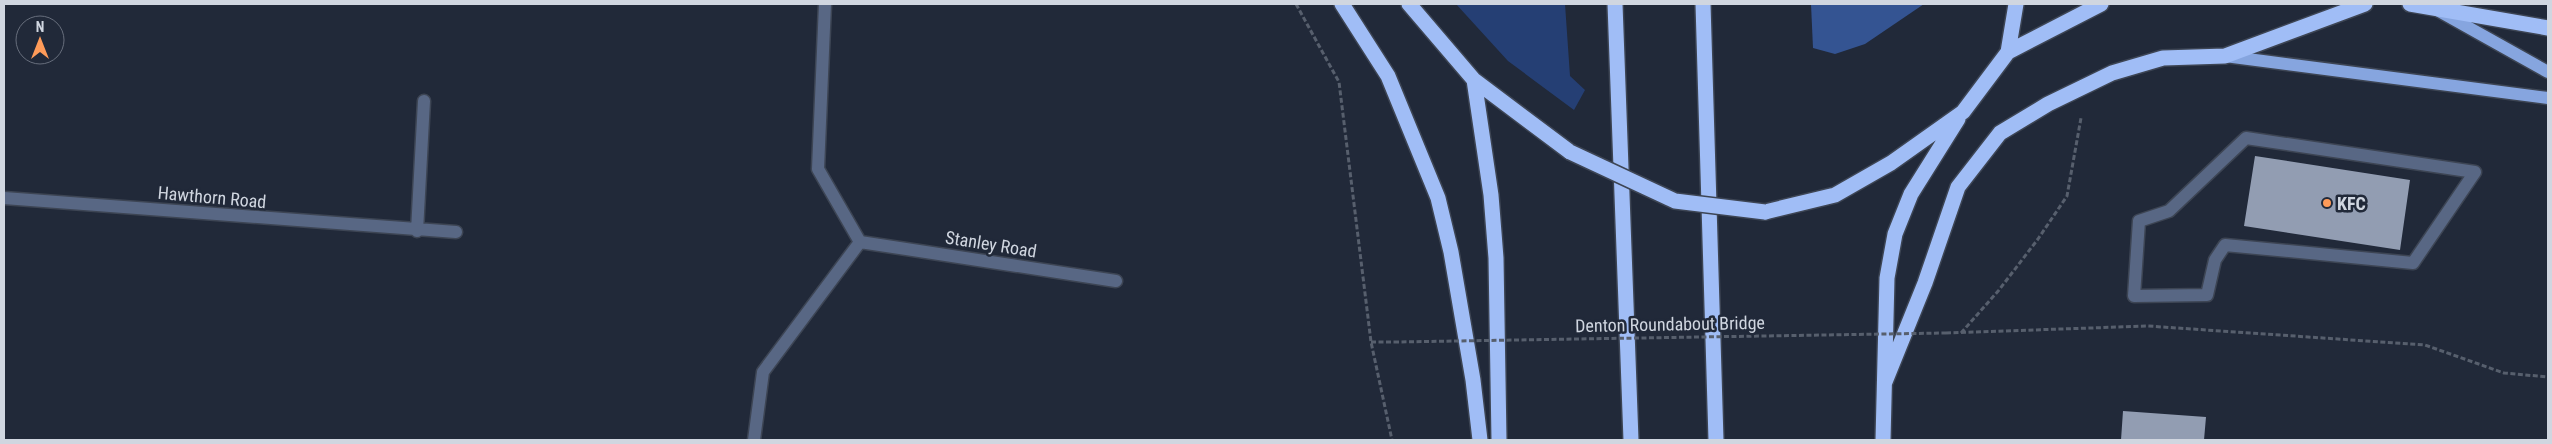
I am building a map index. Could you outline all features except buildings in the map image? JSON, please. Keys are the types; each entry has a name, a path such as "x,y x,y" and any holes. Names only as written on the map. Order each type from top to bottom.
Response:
{"highway":[{"path":"1342,4 1388,76 1438,198 1451,252 1473,380 1480,440"},
{"path":"1409,4 1474,80 1570,152 1675,201 1765,212 1835,195 1891,163 1963,112"},
{"path":"1615,4 1631,440"},
{"path":"1703,4 1716,440"},
{"path":"2008,52 2016,4"},
{"path":"1883,440 1886,278 1895,234 1911,194 1963,112 2008,52 2101,4"},
{"path":"1885,382 1925,284 1958,187 2000,133 2048,104 2112,72 2163,58 2225,56 2365,4"},
{"path":"2410,4 2548,28"},
{"path":"1474,80 1491,195 1496,258 1498,440"}],"main road":[{"path":"2431,7 2548,72"},
{"path":"2225,56 2548,98"}],"street":[{"path":"754,440 763,372 860,242 818,169 825,4"},
{"path":"417,231 424,100"},
{"path":"2246,138 2475,172 2413,263 2225,245 2215,260 2207,295 2134,296 2139,221 2169,210 2246,138"},
{"name":"Hawthorn Road","path":"4,198 417,231 456,232"},
{"name":"Stanley Road","path":"860,242 1116,281"}],"path":[{"path":"1296,4 1339,82 1371,342 1392,440"},
{"path":"1961,333 1999,290 2067,196 2082,113"},
{"name":"Denton Roundabout Bridge","path":"1371,342 1961,333 2148,326 2425,346 2504,373 2548,377"}],"shaded area":[{"path":"1456,4 1565,4 1570,76 1585,90 1574,110 1508,61"},
{"path":"1811,4 1924,4 1865,44 1835,54 1813,48"}],"place":[{"name":"KFC","path":"2327,203"}]}
